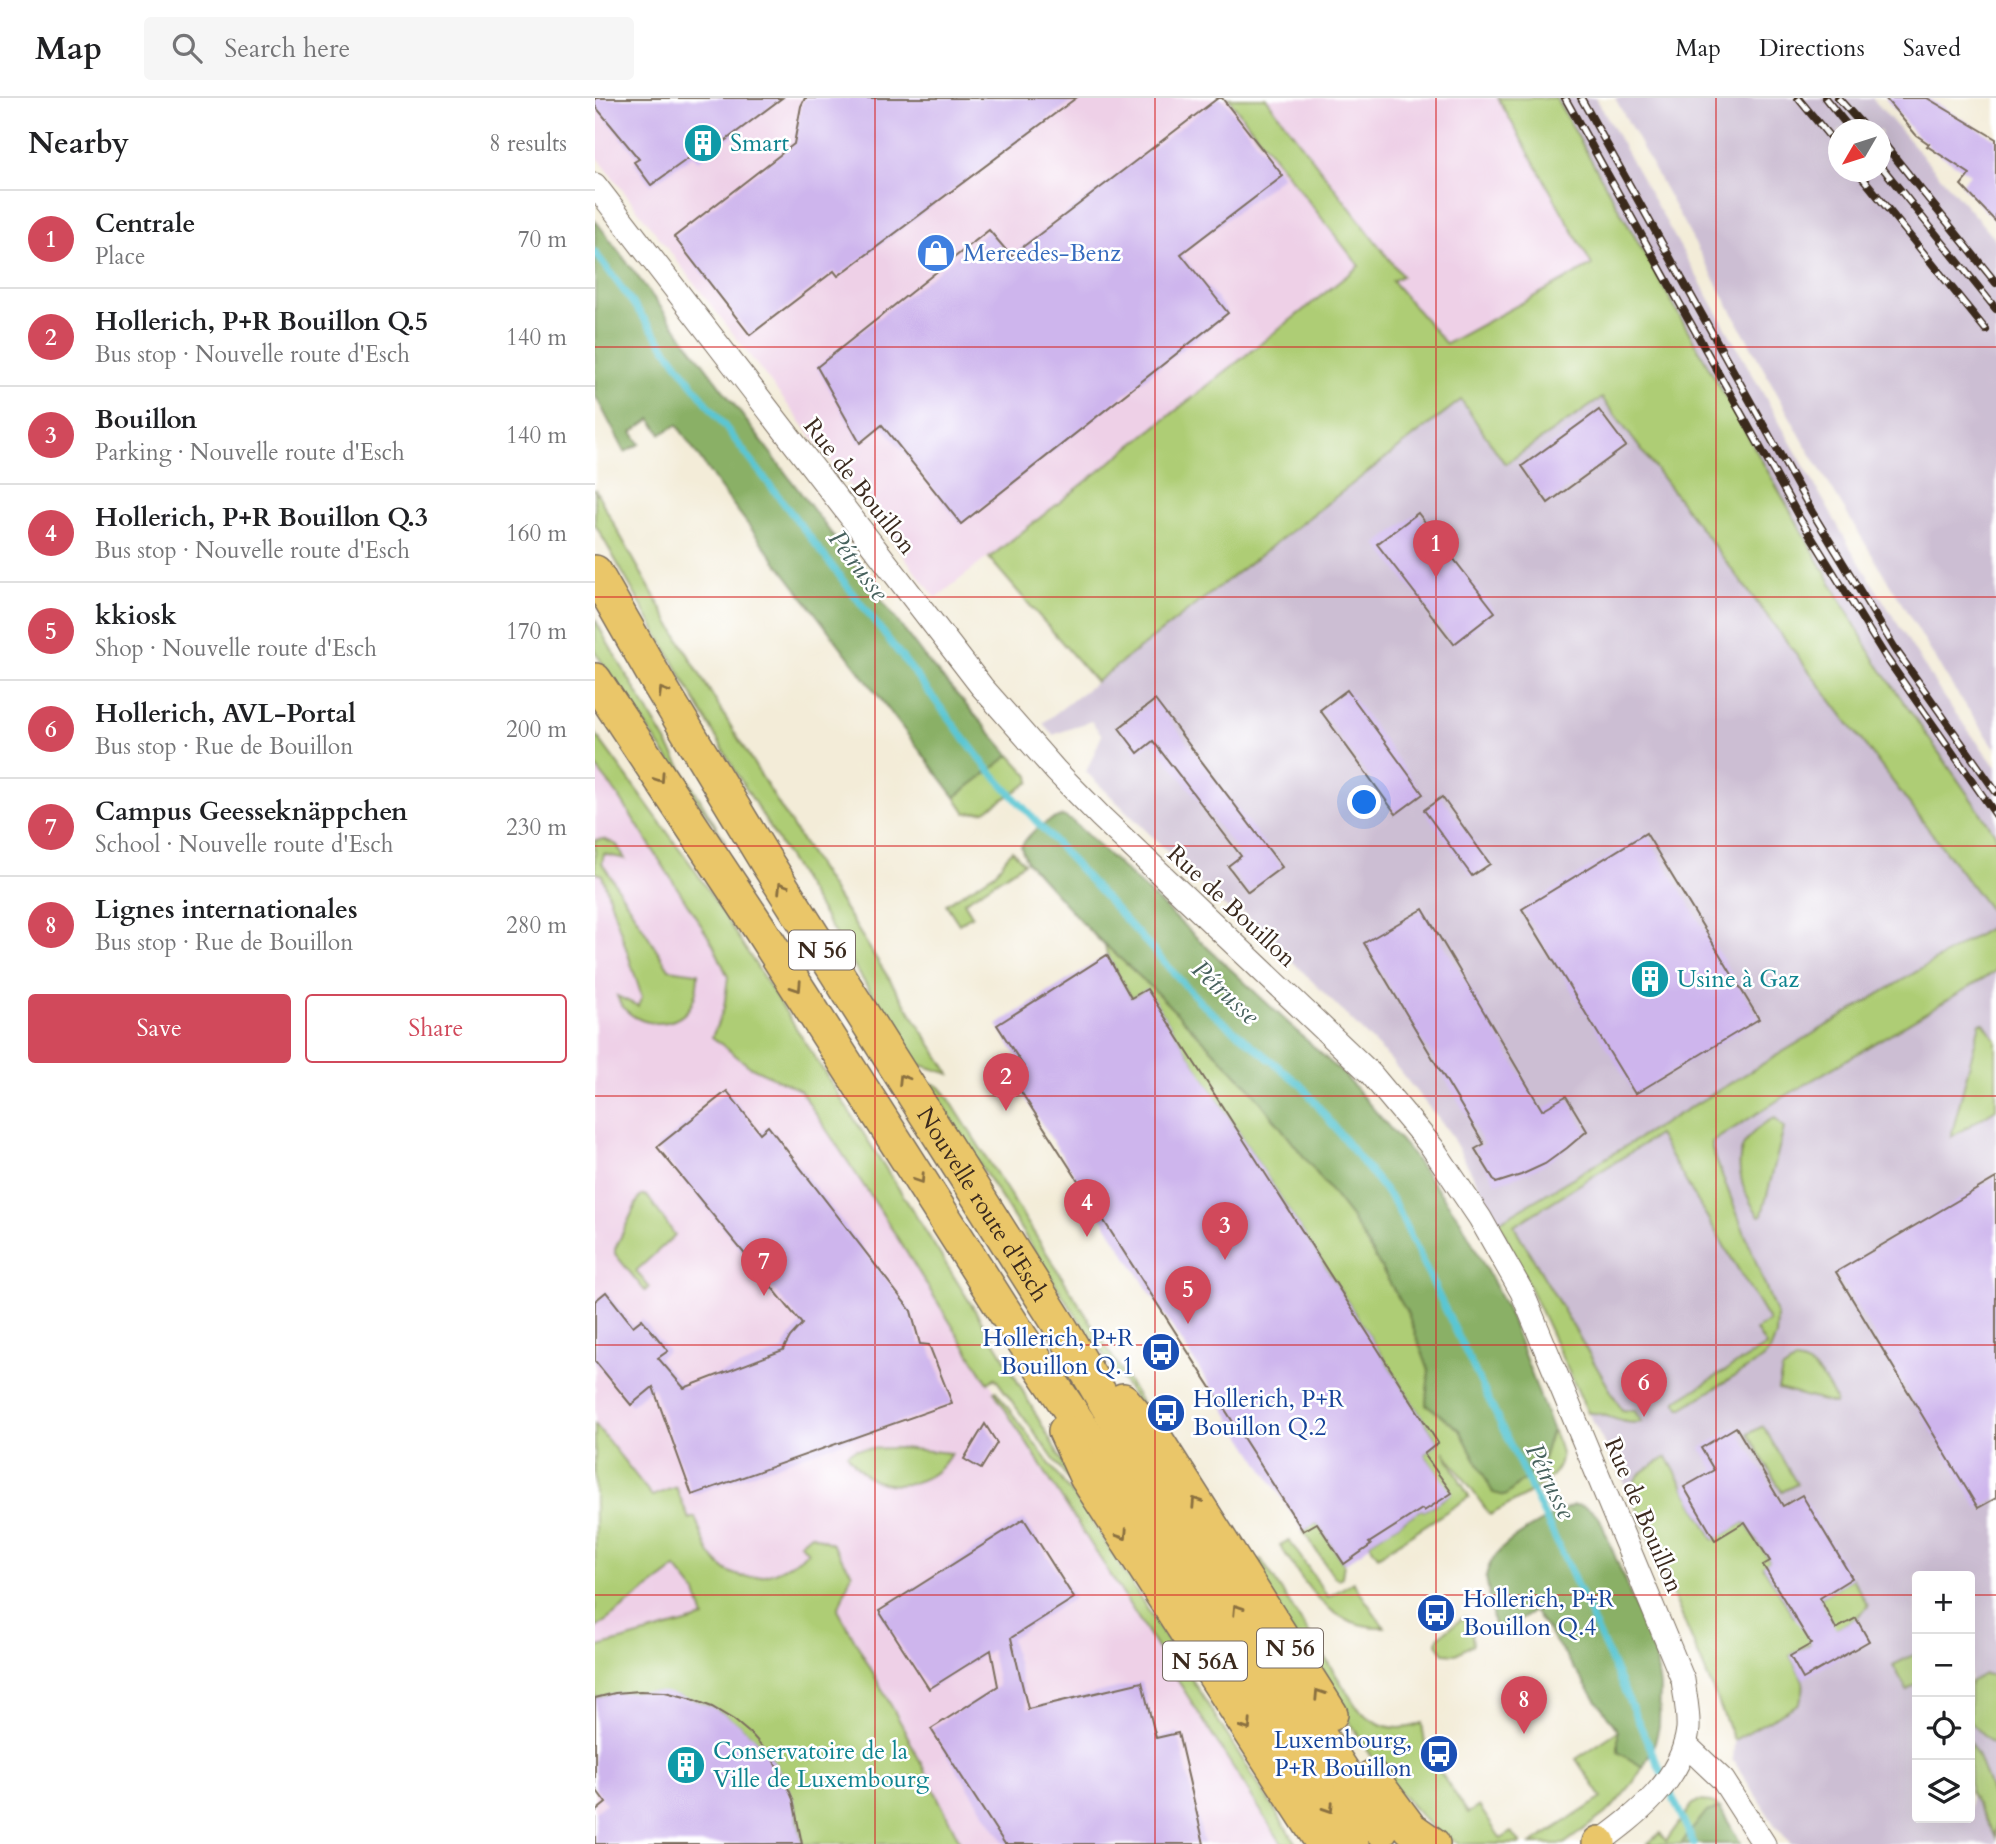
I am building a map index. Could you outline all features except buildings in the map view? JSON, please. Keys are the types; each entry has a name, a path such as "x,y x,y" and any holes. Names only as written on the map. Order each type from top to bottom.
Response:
{"highway":[{"name":"Nouvelle route d'Esch","path":"595,572 767,863 1058,1323 1367,1837"},
{"name":"Nouvelle route d'Esch","path":"595,680 760,929 1020,1336 1367,1837"},
{"name":"N 56","path":"1058,1323 1158,1443 1376,1783 1411,1828 1433,1844"},
{"name":"N 56A","path":"1020,1336 1086,1477 1323,1844"}],"street":[{"name":"Rue de Bouillon","path":"595,185 982,687 1056,771 1101,817 1371,1074 1432,1146 1480,1218 1522,1292 1683,1680 1688,1712 1687,1744 1662,1787 1645,1806 1598,1844"},
{"path":"1687,1744 1723,1780 1763,1844"}],"shaded area":[{"path":"595,98 1228,98 1359,266 936,598 595,154"},
{"path":"1266,98 1498,98 1592,265 1446,344 1392,281 1401,275"},
{"path":"1556,98 1596,98 1851,549 1944,698 1996,767 1996,835 1876,662"},
{"path":"1615,98 1872,98 1890,119 1828,119 1828,182 1891,182 1891,120 1996,240 1996,749 1952,686 1807,448"},
{"path":"1602,397 1996,918 1996,1844 1791,1844 1774,1824 1733,1760 1734,1740 1632,1497 1588,1413 1499,1222 1449,1132 1389,1058 1242,911 1231,911 1220,903 1086,772 1102,735 1091,721 1053,735 1043,723 1462,400 1505,464"},
{"path":"595,766 618,795 713,944 728,978 724,1008 712,1037 749,1066 800,1090 880,1210 1282,1844 595,1844"}],"green space":[{"path":"1228,98 1266,98 1402,276 1392,281 1446,344 1592,265 1498,98 1556,98 1876,662 1996,835 1996,918 1602,398 1505,464 1461,400 1096,682 989,558 1359,266"},
{"path":"595,220 925,658 1010,755 955,797 718,485 677,425 661,434 651,419 632,432 640,444 625,452 595,395"},
{"path":"595,489 722,712 950,1074 914,1063 737,774 595,524"},
{"path":"595,619 606,640 726,843 595,652"},
{"path":"595,733 695,870 906,1200 1001,1352 1086,1504 995,1378 988,1383 880,1210 800,1090 749,1066 712,1037 724,1008 728,977 713,944 618,795 595,766"},
{"path":"1010,755 1029,776 1030,782 985,811 966,813 955,797"},
{"path":"1063,816 1072,821 1346,1077 1406,1147 1461,1221 1508,1312 1552,1429 1541,1465 1505,1496 1493,1493 1460,1430 1426,1404 1429,1371 1408,1314 1351,1217 1250,1088 1150,986 1087,928 1027,862 1021,847 1024,841 1045,823"},
{"path":"604,839 617,845 625,859 604,854 602,863 669,969 698,973 697,989 691,1005 684,1014 674,1020 652,1023 641,1020 622,1006 617,996 638,1006 642,997 602,875 595,872 595,840"},
{"path":"1012,850 1024,863 964,902 972,915 959,924 946,904 995,873"},
{"path":"1996,924 1996,971 1712,1142 1712,1149 1777,1316 1776,1336 1770,1351 1763,1359 1681,1409 1676,1401 1766,1346 1756,1330 1769,1321 1658,1135 1514,1226 1622,1410 1635,1411 1642,1422 1626,1422 1588,1413 1499,1222"},
{"path":"1087,928 1150,986 1250,1088 1351,1217 1408,1313 1429,1371 1426,1404 1460,1430 1493,1492 1541,1465 1552,1429 1561,1456 1559,1466 1544,1483 1490,1515 1444,1451 1469,1497 1378,1556 1369,1543 1451,1494 1424,1454 1438,1443 1147,990 1131,998 1107,955 1105,946"},
{"path":"1980,1023 1984,1023 1996,1040 1996,1109 1951,1137"},
{"path":"927,1081 940,1087 946,1094 1174,1454 1068,1304"},
{"path":"1775,1118 1784,1128 1762,1215 1759,1216 1742,1183 1740,1160 1747,1139"},
{"path":"644,1195 675,1235 636,1271 649,1287 645,1291 615,1254 639,1198"},
{"path":"1795,1361 1810,1366 1820,1375 1836,1400 1835,1404 1778,1389 1782,1370"},
{"path":"996,1391 1091,1520 1296,1844 1282,1844 994,1392"},
{"path":"595,1424 652,1496 676,1487 689,1519 695,1517 709,1551 727,1570 750,1577 775,1572 808,1552 800,1543 811,1534 832,1544 852,1573 838,1610 903,1727 961,1844 802,1844 794,1806 780,1772 759,1744 734,1721 704,1704 670,1694 634,1692 595,1698 595,1648 704,1618 696,1593 676,1568 595,1629"},
{"path":"1763,1426 1797,1484 1782,1492 1748,1434"},
{"path":"901,1448 951,1453 936,1471 926,1478 904,1484 870,1478 847,1454 856,1449"},
{"path":"1667,1457 1714,1540 1745,1522 1770,1561 1763,1566 1794,1617 1852,1578 1868,1606 1856,1618 1790,1656 1803,1685 1798,1704 1734,1740 1632,1497 1637,1477"},
{"path":"1573,1505 1588,1508 1600,1519 1656,1659 1660,1687 1659,1726 1655,1743 1643,1767 1618,1752 1618,1731 1534,1611 1499,1634 1494,1626 1486,1577 1497,1554 1534,1525"},
{"path":"1317,1523 1344,1564 1342,1577 1339,1579 1334,1577 1303,1531"},
{"path":"1289,1540 1328,1597 1353,1582 1384,1627 1365,1626 1349,1621 1321,1602 1280,1545"},
{"path":"1261,1559 1356,1706 1378,1724 1403,1728 1422,1723 1426,1751 1468,1813 1479,1806 1501,1839 1512,1832 1521,1844 1460,1844 1435,1831 1385,1777 1259,1582 1254,1563"},
{"path":"1464,1617 1470,1619 1473,1644 1456,1654 1444,1653 1437,1644 1438,1637"},
{"path":"1912,1656 1912,1687 1907,1690 1893,1665"},
{"path":"1984,1674 1996,1676 1996,1747 1975,1727 1975,1679"},
{"path":"1618,1731 1618,1752 1643,1767 1633,1783 1610,1810 1564,1844 1531,1844 1602,1798 1576,1759"},
{"path":"1975,1751 1996,1805 1996,1837 1975,1801"},
{"path":"1698,1801 1711,1802 1720,1808 1706,1812 1681,1844 1647,1844 1660,1833 1666,1841 1692,1805"},
{"path":"1720,1808 1741,1844 1681,1844 1706,1812"}],"waterway":[{"name":"Pétrusse","path":"595,252 693,385 984,764 1202,1004 1302,1086 1394,1202 1565,1559 1663,1776"},
{"name":"Pétrusse","path":"1668,1787 1694,1844"}],"railway":[{"path":"1565,98 1799,517 1885,656 1996,815"},
{"path":"1581,98 1812,512 1896,650 1996,792"},
{"path":"1798,98 1828,135"},
{"path":"1825,98 1842,119"},
{"path":"1838,98 1857,119"},
{"path":"1891,152 1996,283"},
{"path":"1891,178 1996,309"},
{"path":"1866,182 1986,330"}],"place":[{"name":"Smart","path":"703,143"},
{"name":"Mercedes-Benz","path":"936,253"},
{"name":"Centrale","path":"1436,578"},
{"name":"Usine à Gaz","path":"1650,979"},
{"name":"Hollerich, P+R Bouillon Q.5","path":"1006,1111"},
{"name":"Hollerich, P+R Bouillon Q.3","path":"1087,1237"},
{"name":"Bouillon","path":"1225,1260"},
{"name":"Campus Geesseknäppchen","path":"764,1296"},
{"name":"kkiosk","path":"1188,1324"},
{"name":"Hollerich, P+R Bouillon Q.1","path":"1161,1352"},
{"name":"Hollerich, P+R Bouillon Q.2","path":"1166,1413"},
{"name":"Hollerich, AVL-Portal","path":"1644,1417"},
{"name":"Hollerich, P+R Bouillon Q.4","path":"1436,1613"},
{"name":"Lignes internationales","path":"1524,1734"},
{"name":"Luxembourg, P+R Bouillon","path":"1439,1754"},
{"name":"Conservatoire de la Ville de Luxembourg","path":"686,1765"}]}
